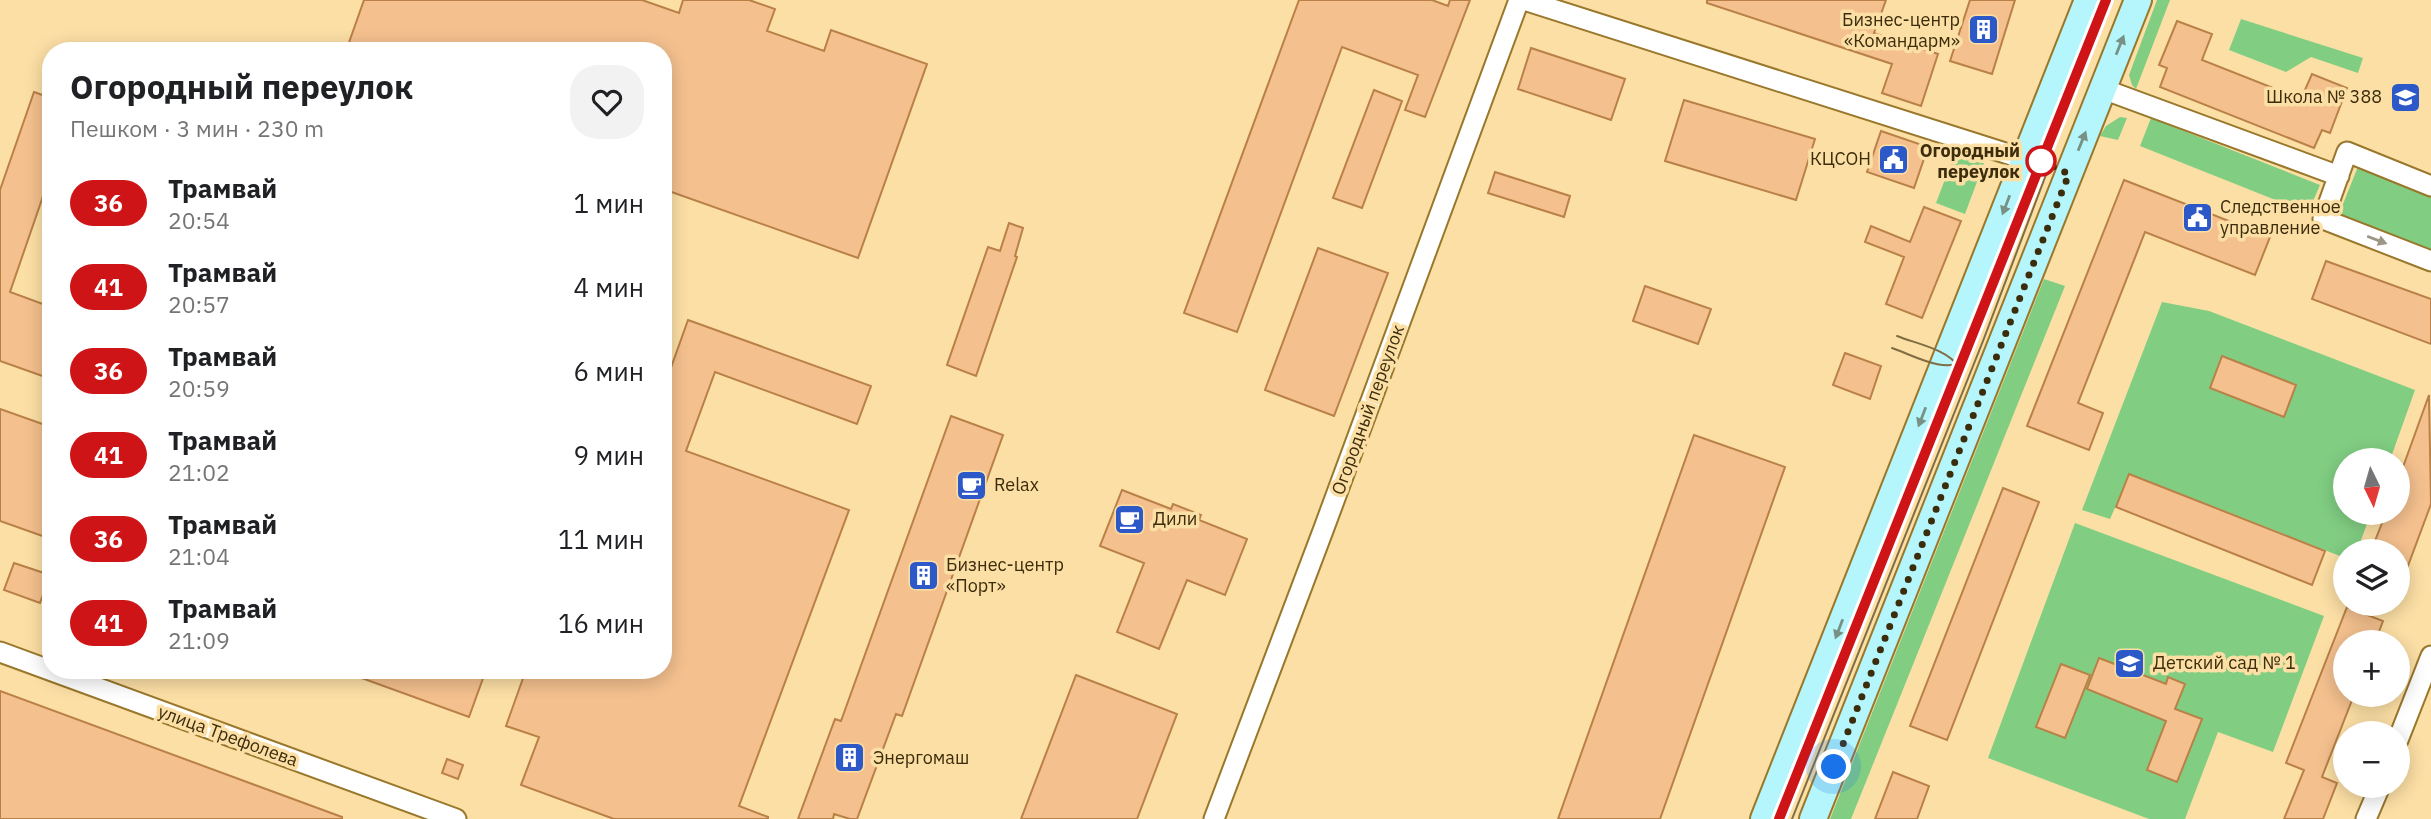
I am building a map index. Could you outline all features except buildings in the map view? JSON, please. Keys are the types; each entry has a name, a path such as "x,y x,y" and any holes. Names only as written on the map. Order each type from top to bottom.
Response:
{"main road":[{"path":"1764,819 2088,0"},
{"path":"1813,819 2138,0"}],"street":[{"name":"Огородный переулок","path":"1214,819 1522,0 2024,159"},
{"path":"2103,89 2339,176"},
{"path":"2431,186 2347,152 2323,219 2431,261"},
{"name":"улица Трефолева","path":"0,652 42,667"},
{"path":"2405,721 2431,656"},
{"name":"улица Трефолева","path":"74,679 456,819"},
{"path":"2366,819 2374,798"}],"green space":[{"path":"2157,0 2170,0 2136,89 2129,75"},
{"path":"2241,19 2363,58 2358,73 2311,57 2286,72 2229,50"},
{"path":"2120,117 2127,118 2118,140 2100,136 2106,126"},
{"path":"2151,118 2320,185 2308,213 2140,146"},
{"path":"1955,153 1984,163 1965,214 1936,203"},
{"path":"2359,164 2431,192 2431,250 2339,214"},
{"path":"2044,279 2065,286 1851,819 1830,819"},
{"path":"2162,302 2209,311 2415,390 2394,448 2333,448 2333,525 2367,525 2361,539 2333,539 2333,553 2130,474 2110,519 2082,510"},
{"name":"Детский сад № 1","path":"2075,523 2324,616 2273,752 2218,732 2185,819 2149,819 1988,758"}],"tram line":[{"path":"1779,819 2106,0"},
{"name":"36","path":"1779,819 2106,0"},
{"path":"1792,819 1983,341 2047,172"},
{"path":"1897,336 1939,351 1959,367"},
{"path":"1892,348 1939,364 1958,364 1967,360"}],"place":[{"name":"Бизнес-центр «Командарм»","path":"1983,30"},
{"name":"Школа № 388","path":"2405,97"},
{"name":"КЦСОН","path":"1894,159"},
{"name":"Огородный переулок","path":"2041,161"},
{"name":"Следственное управление","path":"2197,217"},
{"name":"Relax","path":"971,485"},
{"name":"Дили","path":"1130,519"},
{"name":"Бизнес-центр «Порт»","path":"923,575"},
{"name":"Детский сад № 1","path":"2130,663"},
{"name":"Энергомаш","path":"850,758"}],"route":[{"path":"1834,767 2069,174 2041,161"}]}
